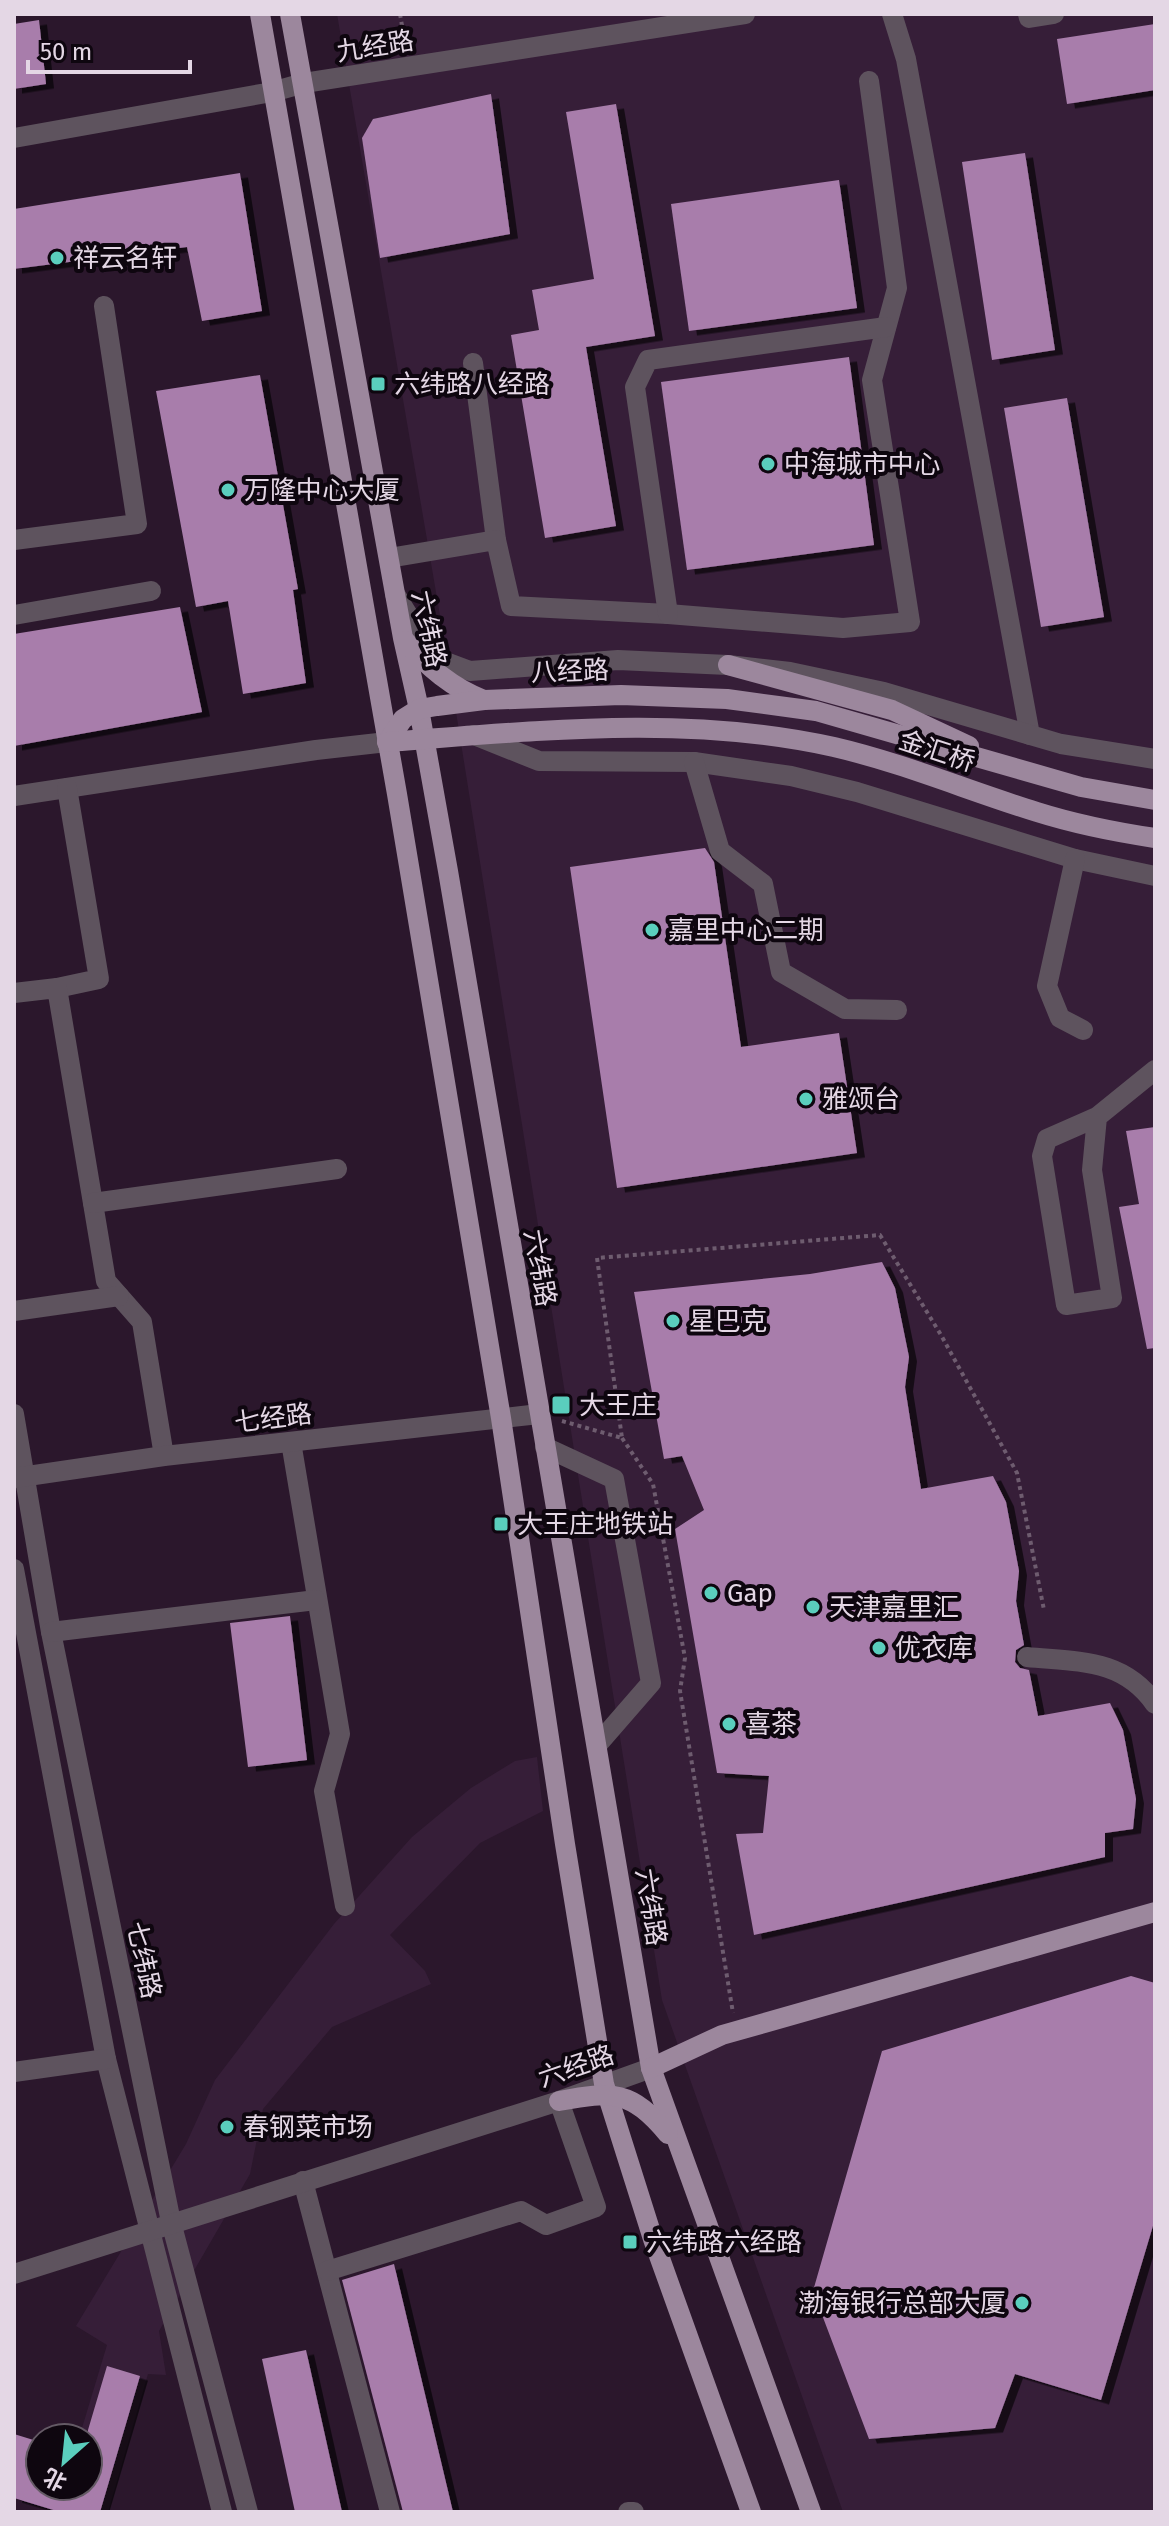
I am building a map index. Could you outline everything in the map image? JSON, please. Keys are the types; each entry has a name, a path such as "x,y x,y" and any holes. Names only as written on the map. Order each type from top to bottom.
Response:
{"main road":[{"path":"260,14 501,1418 565,1844 606,2090 653,2239 751,2512"},
{"name":"六纬路","path":"290,14 403,638 425,739 651,2068 811,2512"},
{"path":"403,638 446,681 484,700"},
{"path":"728,665 892,710 957,738 1000,764"},
{"name":"八经路","path":"419,709 484,700 621,695 770,703"},
{"name":"金汇桥","path":"770,703 853,720 1081,787 1155,800"},
{"path":"387,742 403,719 419,709"},
{"name":"金汇桥","path":"474,735 585,727 700,728 834,747 1038,812 1155,838"},
{"path":"387,742 474,735"},
{"name":"六经路","path":"651,2068 736,2031 1155,1912"},
{"path":"606,2090 640,2105 676,2143"}],"street":[{"name":"九经路","path":"14,138 272,92 304,83 706,17 745,14"},
{"path":"892,14 906,59 1030,735"},
{"path":"1028,14 1029,18 1054,14"},
{"path":"473,363 496,540 511,606 843,628 910,622 872,380 897,288 869,81"},
{"path":"14,540 137,524 104,306"},
{"path":"668,614 635,387 648,360 886,327"},
{"path":"389,558 496,540"},
{"path":"14,615 151,591"},
{"path":"395,594 428,647 446,662 470,671 618,660 728,665 790,672 884,692 1061,744 1155,759"},
{"path":"474,735 539,761 694,762 791,776 857,792 1075,859 1155,876"},
{"path":"14,796 387,742"},
{"path":"694,762 720,851 763,884 781,972 845,1009 897,1010"},
{"path":"14,993 99,979 67,788"},
{"path":"1075,859 1047,986 1060,1018 1083,1030"},
{"path":"57,988 106,1281 142,1322 164,1456"},
{"path":"1097,1117 1092,1170 1112,1298 1066,1305 1042,1156 1047,1139 1097,1117 1155,1070"},
{"path":"93,1203 337,1169"},
{"path":"14,1311 119,1296"},
{"name":"七纬路","path":"14,1414 19,1477 173,2228 248,2512"},
{"name":"七经路","path":"19,1477 164,1456 539,1414"},
{"path":"291,1442 340,1734 324,1791 345,1906"},
{"path":"545,1447 614,1479 651,1683 598,1744"},
{"name":"七纬路","path":"14,1569 24,1678 106,2059 222,2512"},
{"path":"51,1632 316,1600"},
{"path":"1027,1657 1107,1665 1145,1689 1155,1704"},
{"path":"14,2072 106,2059"},
{"name":"六经路","path":"173,2228 199,2213 559,2101 606,2090 651,2068"},
{"path":"327,2271 521,2211 546,2225 596,2207 559,2101"},
{"path":"303,2181 390,2512"},
{"path":"14,2274 148,2230 173,2228 159,2271"}],"path":[{"path":"400,14 408,67"},
{"path":"736,2031 680,1691 685,1658 653,1484 622,1438 597,1258 880,1235 941,1335 1017,1473 1044,1610"},
{"path":"539,1414 622,1438"}],"shaded area":[{"path":"337,14 1155,14 1155,2503 1152,2512 843,2512 662,2000 449,668"},
{"name":"春钢菜市场","path":"537,1757 543,1811 480,1843 390,1935 425,1971 431,1984 332,2027 263,2109 250,2174 159,2331 166,2375 148,2374 108,2512 58,2512 61,2502 104,2502 104,2422 84,2422 107,2345 76,2326 186,2144 215,2080 334,1924 412,1837 471,1788 515,1761"}],"building":[{"path":"39,20 46,84 14,89 14,24"},
{"path":"1155,24 1155,90 1067,104 1057,39"},
{"path":"491,94 510,234 380,258 362,138 373,119"},
{"path":"616,104 655,336 586,347 616,526 545,538 511,335 539,330 532,290 594,279 566,112"},
{"path":"1025,153 1055,350 992,360 962,162"},
{"name":"祥云名轩","path":"240,173 262,311 202,321 187,247 14,269 14,209"},
{"path":"839,180 857,308 689,331 671,204"},
{"name":"中海城市中心","path":"849,357 874,545 687,570 661,382"},
{"name":"万隆中心大厦","path":"260,375 298,589 293,590 306,683 243,694 228,601 196,607 156,391"},
{"path":"1067,398 1104,617 1041,627 1004,408"},
{"path":"180,607 202,712 14,746 14,634"},
{"path":"705,848 714,862 741,1047 839,1033 857,1153 617,1188 570,867"},
{"path":"1155,1127 1155,1348 1147,1349 1119,1207 1139,1204 1126,1131"},
{"name":"天津嘉里汇","path":"882,1262 895,1288 909,1357 905,1387 921,1489 993,1476 1006,1502 1019,1571 1016,1601 1024,1645 1016,1650 1015,1662 1020,1668 1029,1670 1038,1716 1110,1703 1123,1730 1136,1799 1133,1829 1105,1833 1105,1857 754,1935 736,1834 763,1833 769,1776 717,1773 675,1529 704,1510 682,1456 664,1459 634,1292 810,1274"},
{"path":"290,1616 307,1760 248,1767 230,1623"},
{"path":"1131,1976 1155,1983 1155,2219 1101,2400 1015,2374 995,2428 869,2439 813,2291 882,2051"},
{"path":"394,2264 453,2512 403,2512 342,2280"},
{"path":"306,2350 342,2512 295,2512 262,2359"},
{"path":"107,2366 140,2376 104,2498 104,2422 90,2422"},
{"path":"14,2434 24,2437 24,2501 14,2498"},
{"path":"27,2502 103,2502 100,2512 60,2512"}],"place":[{"name":"祥云名轩","path":"57,258"},
{"name":"六纬路八经路","path":"378,384"},
{"name":"中海城市中心","path":"768,464"},
{"name":"万隆中心大厦","path":"228,490"},
{"name":"嘉里中心二期","path":"652,930"},
{"name":"雅颂台","path":"806,1099"},
{"name":"星巴克","path":"673,1321"},
{"name":"大王庄","path":"561,1405"},
{"name":"大王庄地铁站","path":"501,1524"},
{"name":"Gap","path":"711,1593"},
{"name":"天津嘉里汇","path":"813,1607"},
{"name":"优衣库","path":"879,1648"},
{"name":"喜茶","path":"729,1724"},
{"name":"春钢菜市场","path":"227,2127"},
{"name":"六纬路六经路","path":"630,2242"},
{"name":"渤海银行总部大厦","path":"1022,2303"}]}
